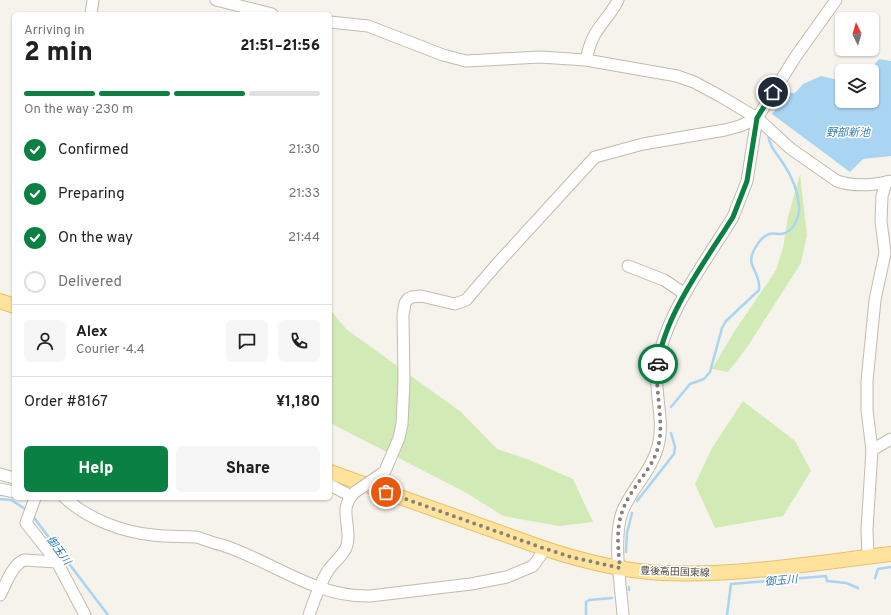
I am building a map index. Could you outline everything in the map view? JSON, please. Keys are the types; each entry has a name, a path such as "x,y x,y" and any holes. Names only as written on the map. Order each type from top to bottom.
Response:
{"main road":[{"path":"0,301 12,305"},
{"name":"豊後高田国東線","path":"332,473 543,548 571,557 620,568 661,573 699,573 737,571 891,554"}],"street":[{"path":"91,12 93,0"},
{"path":"216,0 264,12"},
{"path":"586,60 588,49 595,34 610,14 618,0"},
{"path":"623,615 617,544 619,521 626,502 651,465 656,454 660,434 656,383 658,357 671,319 733,217 739,204 747,181 757,118 796,56 836,0"},
{"path":"332,22 368,26 443,55 466,61 530,57 586,60 677,76 694,82 757,118 791,149 837,181 844,184 864,185 888,181"},
{"path":"309,615 319,588 329,569 346,550 348,543 346,508 353,494 385,471 399,438 402,424 404,380 403,315 405,303 408,299 421,296 455,304 466,300 595,157 642,144 724,130 740,126 757,118"},
{"path":"868,557 867,530 872,450 866,403 868,365 875,300 888,254 881,221 882,196 888,181"},
{"path":"628,266 664,280 685,294"},
{"path":"872,450 891,439"},
{"path":"0,474 12,477"},
{"path":"332,486 353,494"},
{"path":"0,489 12,492"},
{"path":"67,500 72,505 108,523 140,534 197,538 225,547 319,588 354,597 489,581 507,577 533,566 541,555 543,548"},
{"path":"33,502 26,523 57,562 85,615"},
{"path":"0,595 14,568 20,561 57,562"}],"green space":[{"path":"800,174 807,235 801,263 748,346 728,372 712,369 734,332 776,270 783,248 788,217"},
{"path":"332,312 346,329 461,412 497,449 527,459 573,479 593,522 559,526 503,516 465,492 332,424"},
{"path":"743,401 795,441 811,471 783,516 715,528 695,484 712,448"}],"water":[{"name":"野部新池","path":"879,59 891,61 891,156 863,159 850,172 772,114 789,93 795,93 803,84 821,76 835,79 835,108 879,108 879,64 875,64"}],"waterway":[{"path":"671,407 690,384 704,379 710,372 722,328 726,321 759,290 758,279 751,259 756,246 769,234 781,234 789,231 797,219 799,206 796,189 786,168 772,146 768,134"},
{"path":"637,501 674,454 675,447 671,433"},
{"name":"御玉川","path":"0,499 11,500 27,510"},
{"path":"626,552 627,533 632,513"},
{"name":"御玉川","path":"32,515 108,615"},
{"name":"御玉川","path":"875,578 878,569 891,567"},
{"name":"御玉川","path":"727,615 731,584 826,576 827,581 846,583 858,588"},
{"path":"586,615 586,602 589,600 612,598"}],"way so far":[{"path":"386,492 543,548 571,557 620,568 617,532 622,511 626,502 651,465 659,444 660,434 656,383 658,364"}],"route":[{"path":"658,364 658,357 671,319 733,217 739,204 747,181 757,118 773,92"}]}
